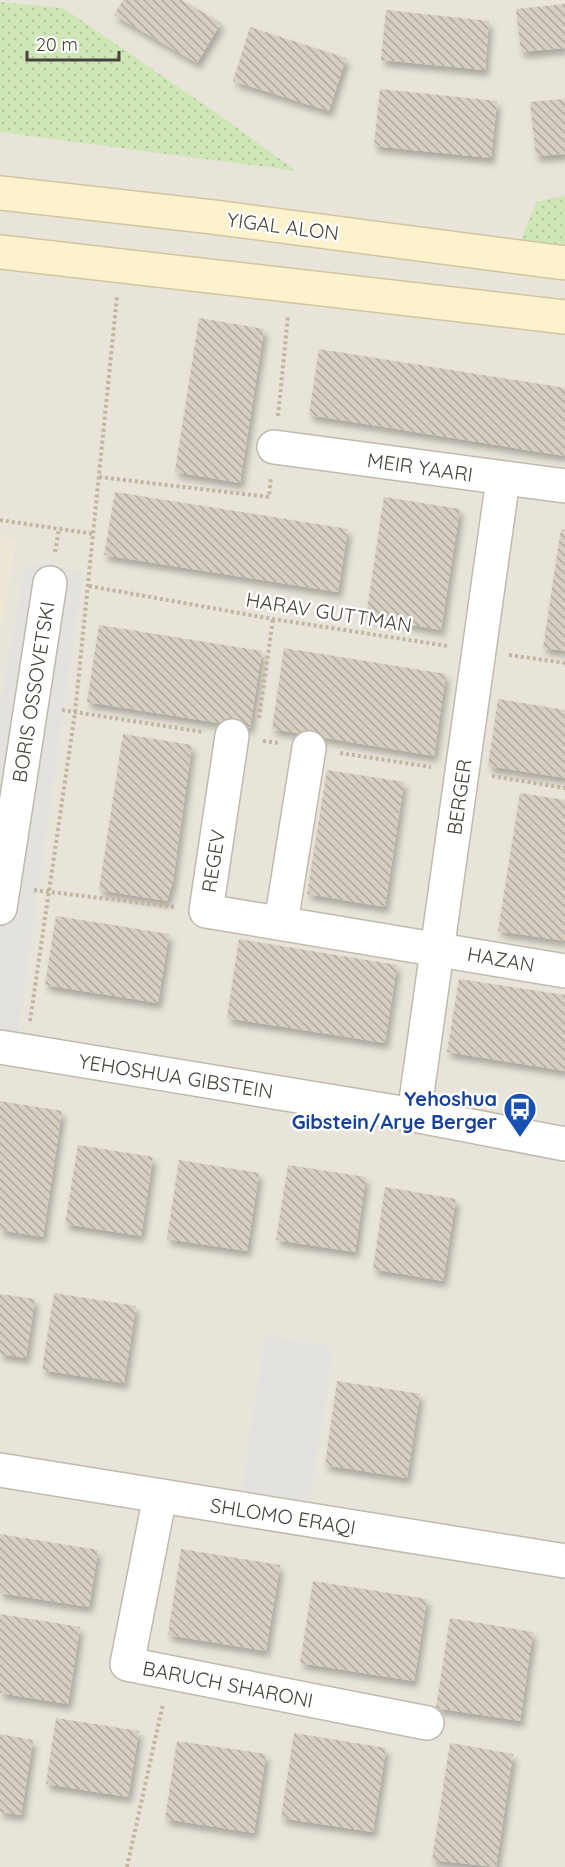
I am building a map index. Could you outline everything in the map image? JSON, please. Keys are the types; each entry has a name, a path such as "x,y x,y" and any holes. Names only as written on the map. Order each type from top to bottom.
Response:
{"main road":[{"name":"YIGAL ALON","path":"0,193 213,217 565,263"},
{"path":"0,252 565,317"}],"street":[{"name":"MEIR YAARI","path":"274,447 565,486"},
{"name":"BERGER","path":"414,1115 503,479"},
{"name":"BORIS OSSOVETSKI","path":"2,897 50,583"},
{"name":"REGEV","path":"245,732 206,911 437,948"},
{"path":"281,922 309,748"},
{"name":"HAZAN","path":"437,948 565,971"},
{"name":"YEHOSHUA GIBSTEIN","path":"13,1049 414,1115 565,1144"},
{"name":"SHLOMO ERAQI","path":"0,1470 565,1561"},
{"name":"BARUCH SHARONI","path":"160,1496 127,1664 427,1724"}],"path":[{"path":"13,1049 49,893 75,713 120,265"},
{"path":"99,477 269,497 291,286"},
{"path":"0,520 94,534"},
{"name":"HARAV GUTTMAN","path":"89,586 273,619 565,663"},
{"path":"245,732 273,619"},
{"path":"2,897 49,893 206,911"},
{"path":"127,1867 170,1672"}],"shaded area":[{"path":"0,0 565,0 565,1867 0,1867"},
{"path":"0,537 17,539 0,635"},
{"path":"26,562 83,572 16,1047 0,1046 0,708"},
{"path":"265,1336 334,1347 309,1506 241,1495"}],"green space":[{"path":"0,2 63,8 218,114 296,171 0,132"},
{"path":"565,195 565,244 520,242 536,202"}],"building":[{"path":"123,0 182,0 221,23 197,63 114,15"},
{"path":"565,4 565,48 521,52 516,9"},
{"path":"386,10 489,21 485,70 381,60"},
{"path":"250,27 346,58 329,111 233,81"},
{"path":"380,89 497,101 491,158 374,146"},
{"path":"565,99 565,154 536,156 530,102"},
{"path":"199,318 264,329 240,483 175,472"},
{"path":"319,349 565,388 565,456 309,415"},
{"path":"115,492 348,529 338,592 104,555"},
{"path":"384,497 460,509 441,630 366,617"},
{"path":"561,529 565,529 565,651 543,648"},
{"path":"99,625 262,651 250,728 87,702"},
{"path":"284,648 446,674 434,756 272,729"},
{"path":"498,699 565,710 565,778 488,766"},
{"path":"123,734 192,745 173,881 167,901 99,890"},
{"path":"327,770 404,782 385,907 307,894"},
{"path":"520,793 565,800 565,941 498,931"},
{"path":"56,916 169,934 158,1003 45,985"},
{"path":"239,939 397,965 385,1043 227,1018"},
{"path":"459,979 565,995 565,1071 447,1052"},
{"path":"0,1101 62,1111 43,1237 0,1230"},
{"path":"78,1145 153,1157 141,1236 65,1224"},
{"path":"179,1160 259,1173 247,1251 167,1239"},
{"path":"288,1165 366,1177 355,1252 276,1240"},
{"path":"385,1187 456,1199 443,1281 373,1269"},
{"path":"54,1293 136,1306 124,1383 42,1370"},
{"path":"0,1294 35,1299 26,1358 0,1354"},
{"path":"337,1381 420,1394 407,1478 325,1465"},
{"path":"0,1534 98,1550 89,1607 0,1593"},
{"path":"181,1549 280,1565 266,1651 168,1635"},
{"path":"313,1581 427,1599 414,1681 300,1663"},
{"path":"0,1614 80,1627 68,1704 0,1693"},
{"path":"450,1618 533,1632 520,1721 436,1708"},
{"path":"56,1718 139,1731 128,1797 46,1784"},
{"path":"294,1733 386,1748 373,1832 281,1818"},
{"path":"0,1734 33,1740 21,1815 0,1812"},
{"path":"177,1741 266,1754 254,1833 165,1819"},
{"path":"450,1743 513,1754 496,1867 432,1860"}],"place":[{"name":"Yehoshua Gibstein/Arye Berger","path":"520,1138"}]}
